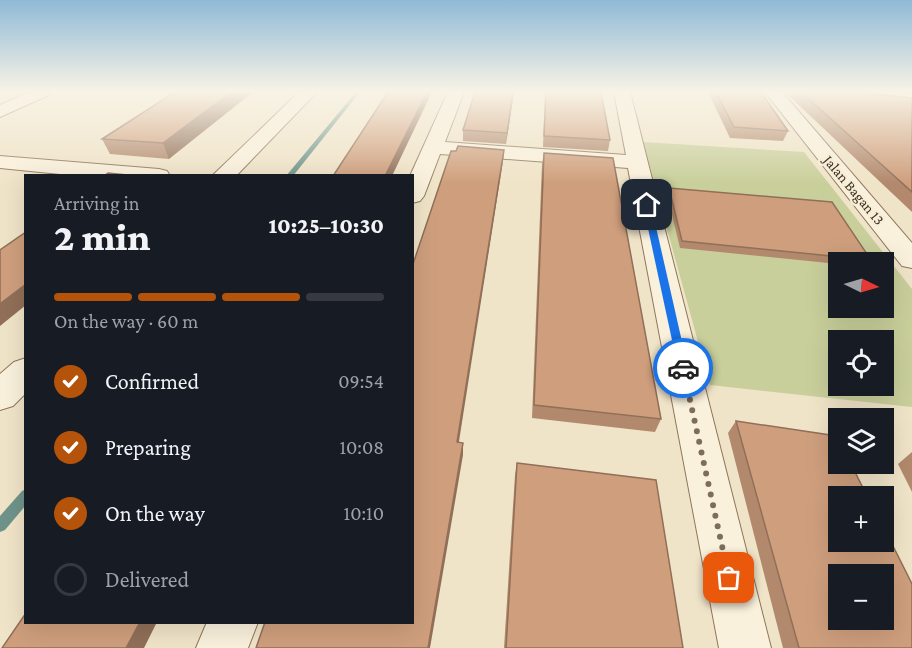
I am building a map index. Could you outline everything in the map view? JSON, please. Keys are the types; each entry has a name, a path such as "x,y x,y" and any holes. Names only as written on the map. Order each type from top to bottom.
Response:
{"street":[{"path":"225,174 278,122"},
{"path":"414,191 443,122"},
{"path":"629,122 745,648"},
{"name":"Jalan Bagan 13","path":"798,122 911,257"},
{"path":"433,147 638,162"},
{"path":"0,162 136,174"},
{"path":"0,396 24,373"},
{"path":"222,648 232,624"}],"green space":[{"path":"643,142 804,152 883,252 828,252 828,318 894,318 894,266 912,289 912,407 710,385"}],"building":[{"path":"128,122 191,122 163,143 102,139"},
{"path":"368,122 412,122 386,174 334,174"},
{"path":"465,122 509,122 507,133 463,130"},
{"path":"545,122 607,122 610,140 544,136"},
{"path":"732,122 782,122 788,131 734,127"},
{"path":"835,122 912,122 912,192"},
{"path":"458,146 504,150 457,442 463,443 428,648 256,648 264,624 414,624 414,261 451,151 456,151"},
{"path":"544,153 613,158 661,419 534,405"},
{"path":"669,188 832,202 866,252 828,252 828,256 682,241"},
{"path":"24,233 24,286 0,304 0,250"},
{"path":"736,421 828,435 828,474 856,474 862,486 828,486 828,552 894,552 894,548 912,584 912,648 799,648"},
{"path":"517,463 656,480 683,648 506,648"},
{"path":"24,616 24,624 139,624 126,648 2,648"}],"waterway":[{"path":"291,174 333,122"},
{"path":"0,526 24,497"}],"way so far":[{"path":"683,368 729,578"}],"route":[{"path":"647,205 683,368"}]}
